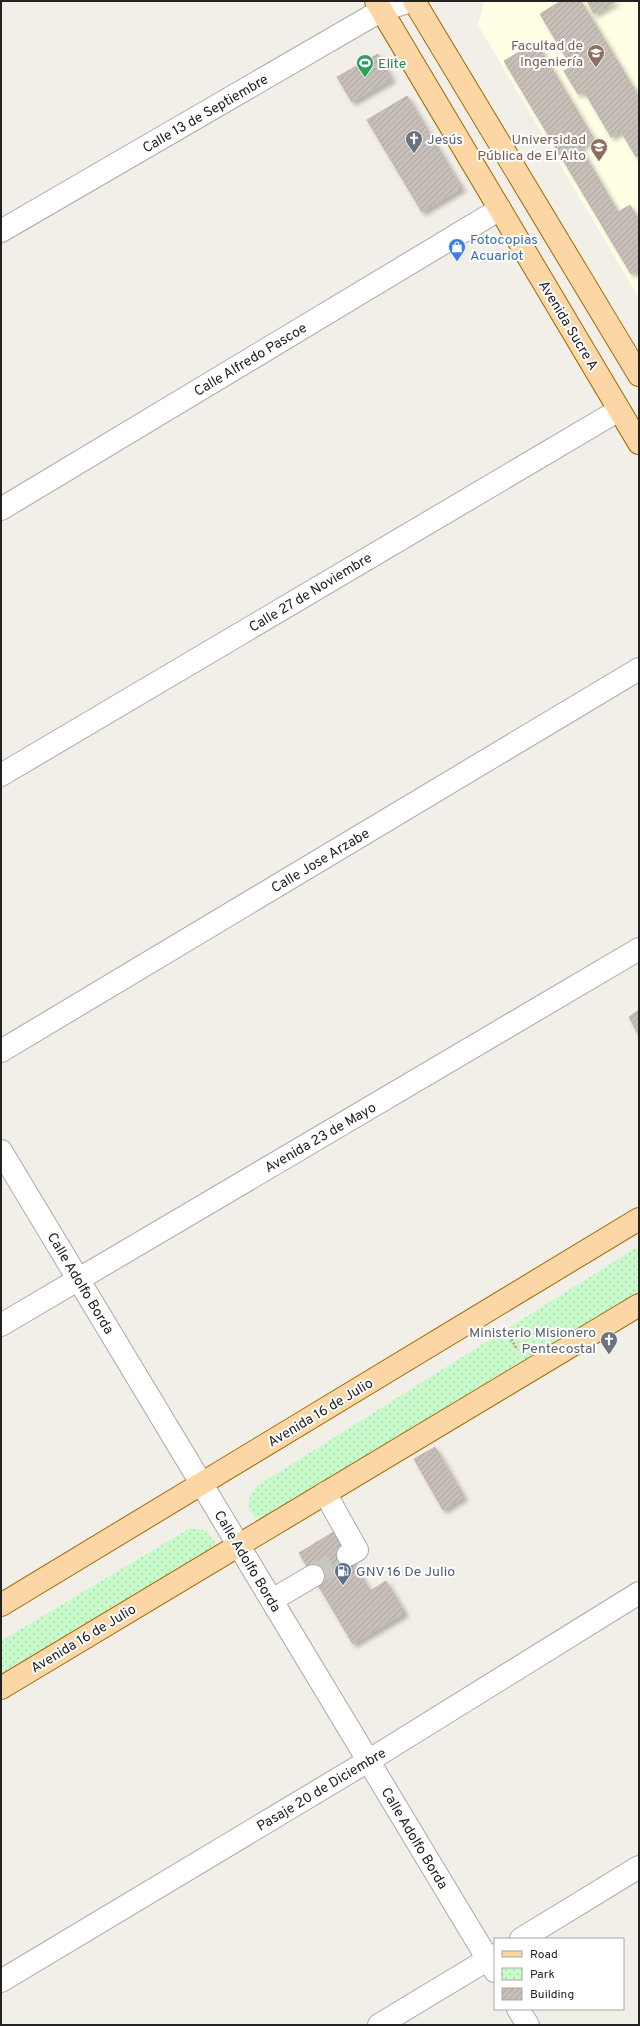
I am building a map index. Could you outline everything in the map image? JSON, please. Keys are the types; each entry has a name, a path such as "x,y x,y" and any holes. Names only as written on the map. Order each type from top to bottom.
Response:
{"main road":[{"path":"413,1 639,375"},
{"name":"Avenida Sucre A","path":"379,6 639,443"},
{"name":"Avenida 16 de Julio","path":"1,1605 639,1220"},
{"name":"Avenida 16 de Julio","path":"1,1688 639,1305"}],"street":[{"name":"Calle 13 de Septiembre","path":"1,231 379,6 413,1"},
{"name":"Calle Alfredo Pascoe","path":"1,509 500,209"},
{"name":"Calle 27 de Noviembre","path":"1,775 619,410"},
{"name":"Calle Jose Arzabe","path":"1,1051 639,669"},
{"name":"Avenida 23 de Mayo","path":"1,1325 639,949"},
{"name":"Calle Adolfo Borda","path":"1,1151 368,1761 493,1961"},
{"path":"325,1493 356,1550 348,1555"},
{"path":"272,1600 313,1576"},
{"name":"Pasaje 20 de Diciembre","path":"1,1980 368,1761 639,1593"},
{"path":"523,1938 639,1867"},
{"path":"379,2025 493,1961"},
{"path":"519,2010 528,2025"}],"path":[{"path":"492,1308 530,1370"}],"shaded area":[{"name":"Universidad Pública de El Alto","path":"484,1 639,1 639,298 478,25"}],"green space":[{"path":"639,1246 639,1295 268,1521 255,1518 248,1508 250,1496 257,1486"},
{"path":"190,1528 208,1531 215,1543 214,1552 1,1684 1,1641"}],"building":[{"path":"561,1 581,1 639,97 639,155 636,157 621,131 611,137 584,91 578,94 564,71 571,66 540,14"},
{"path":"587,1 617,1 594,14"},
{"path":"536,42 594,139 580,147 618,212 630,205 639,220 639,269 631,274 504,61"},
{"name":"Elite","path":"378,54 392,79 352,102 337,77"},
{"name":"Jesús","path":"407,96 462,188 422,212 367,120"},
{"path":"639,1010 639,1036 629,1017"},
{"path":"435,1447 464,1497 443,1510 414,1459"},
{"name":"GNV 16 De Julio","path":"335,1531 370,1591 386,1581 405,1613 353,1644 299,1553"}],"tunnel":[{"path":"313,1576 348,1555"}],"place":[{"name":"Facultad de Ingeniería","path":"596,68"},
{"name":"Elite","path":"365,78"},
{"name":"Jesús","path":"414,154"},
{"name":"Universidad Pública de El Alto","path":"599,162"},
{"name":"Fotocopias Acuariot","path":"457,262"},
{"name":"Ministerio Misionero Pentecostal","path":"609,1355"},
{"name":"GNV 16 De Julio","path":"343,1586"}]}
